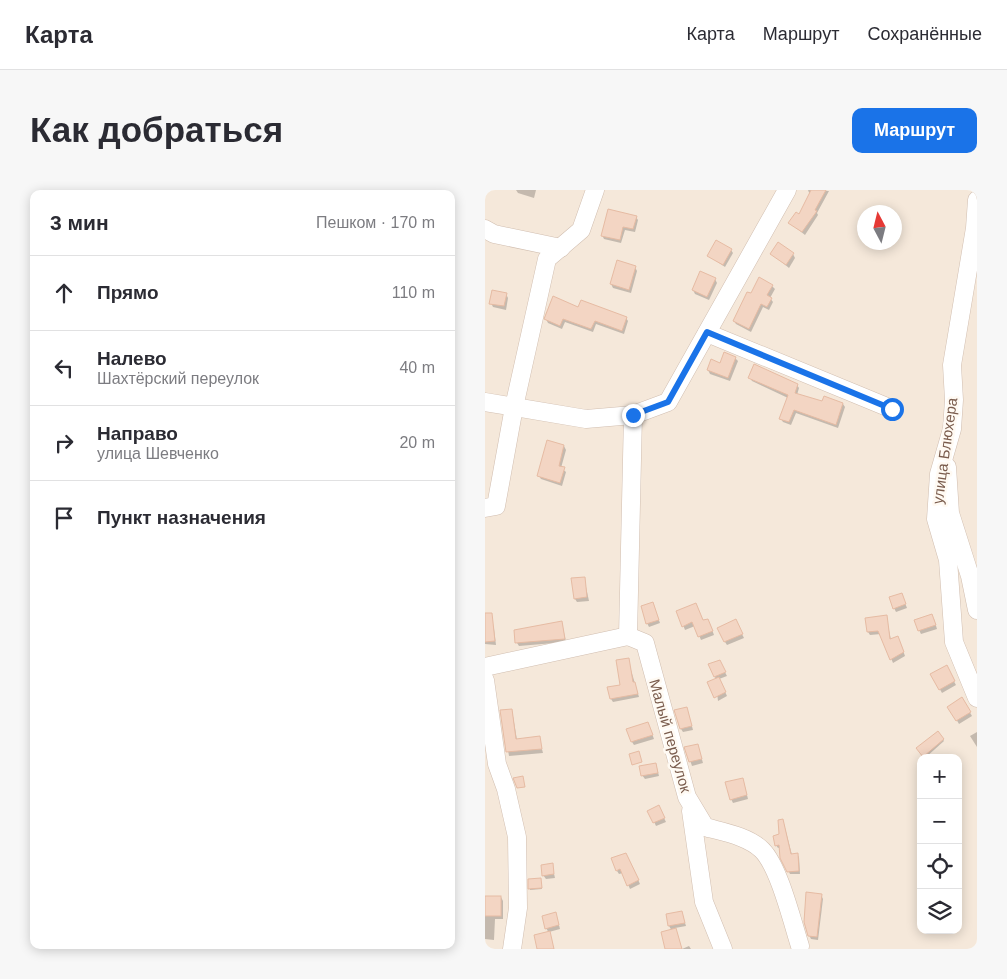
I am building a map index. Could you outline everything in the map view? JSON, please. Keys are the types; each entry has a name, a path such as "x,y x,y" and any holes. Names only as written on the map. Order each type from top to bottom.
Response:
{"street":[{"path":"485,508 496,506 514,407 547,259 581,230 595,190"},
{"path":"485,402 586,419 633,415 668,402 787,190"},
{"name":"улица Блюхера","path":"977,200 975,228 952,365 954,400 952,429 939,474 936,519 948,560 954,642 977,698"},
{"path":"485,228 494,234 561,248"},
{"path":"707,332 892,409"},
{"path":"485,667 628,636 633,415"},
{"path":"945,452 950,492 950,513 970,576 977,610"},
{"name":"Малый переулок","path":"628,636 645,643 690,800 705,827 735,835 761,849 772,864 800,946"},
{"path":"485,680 497,764 506,789 517,837 518,908 512,949"},
{"path":"690,800 704,902 723,949"}],"shaded area":[{"path":"485,190 977,190 977,949 485,949"}],"building":[{"path":"811,190 826,190 815,210 817,211 802,232 788,223 796,212 799,214"},
{"path":"608,209 637,216 633,229 623,227 620,240 601,236"},
{"path":"716,240 732,249 723,265 707,256"},
{"path":"778,242 794,253 786,265 770,254"},
{"path":"617,260 636,266 629,290 610,284"},
{"path":"700,271 716,278 707,297 692,290"},
{"path":"759,277 773,285 767,295 772,298 767,307 761,304 749,329 733,321 747,292 751,293"},
{"path":"492,290 507,293 504,306 489,304"},
{"path":"553,296 578,307 581,300 627,317 622,331 595,321 591,329 563,319 560,326 544,319"},
{"path":"724,352 736,357 728,378 707,370 711,359 720,363"},
{"path":"754,364 798,384 795,393 822,401 824,396 843,403 836,425 794,410 789,422 779,419 788,395 748,378"},
{"path":"547,440 564,445 559,466 565,467 560,483 537,476"},
{"path":"585,577 587,597 574,599 571,578"},
{"path":"902,593 906,604 893,609 889,597"},
{"path":"653,602 659,620 646,624 641,606"},
{"path":"696,603 703,620 708,619 713,631 698,637 692,622 682,627 676,611"},
{"path":"485,613 492,613 495,641 485,642"},
{"path":"932,614 936,625 918,631 914,620"},
{"path":"887,615 890,639 898,636 904,652 890,660 878,631 867,632 865,618"},
{"path":"736,619 743,634 724,642 717,628"},
{"path":"562,621 565,639 515,643 514,630"},
{"path":"629,658 633,682 635,682 638,694 610,699 607,687 620,685 616,660"},
{"path":"720,660 726,672 714,677 708,664"},
{"path":"947,665 955,681 939,690 930,674"},
{"path":"719,677 726,692 714,698 707,682"},
{"path":"962,697 971,712 956,721 947,707"},
{"path":"687,707 692,726 680,729 674,710"},
{"path":"512,709 516,739 540,736 542,749 506,752 500,710"},
{"path":"648,722 653,735 631,742 626,729"},
{"path":"938,731 944,739 926,754 921,754 916,748"},
{"path":"698,744 702,759 689,762 684,747"},
{"path":"639,751 642,762 632,765 629,754"},
{"path":"656,763 658,773 641,776 639,766"},
{"path":"523,776 525,787 517,788 513,778"},
{"path":"743,778 747,795 730,800 725,782"},
{"path":"659,805 665,818 653,823 647,811"},
{"path":"783,819 791,854 798,853 799,871 787,872 780,858 779,845 775,846 773,836 779,834 778,820"},
{"path":"626,853 639,880 627,886 620,869 616,871 611,858"},
{"path":"553,863 554,874 542,876 541,865"},
{"path":"541,878 542,888 528,889 528,879"},
{"path":"806,892 822,894 817,937 808,936 804,922"},
{"path":"485,896 501,896 501,916 485,916"},
{"path":"682,911 685,923 668,926 666,914"},
{"path":"556,912 559,925 545,929 542,916"},
{"path":"676,928 682,949 665,949 661,932"},
{"path":"550,931 554,949 537,949 534,935"}],"route":[{"path":"633,415 668,402 707,332 892,409"}]}
